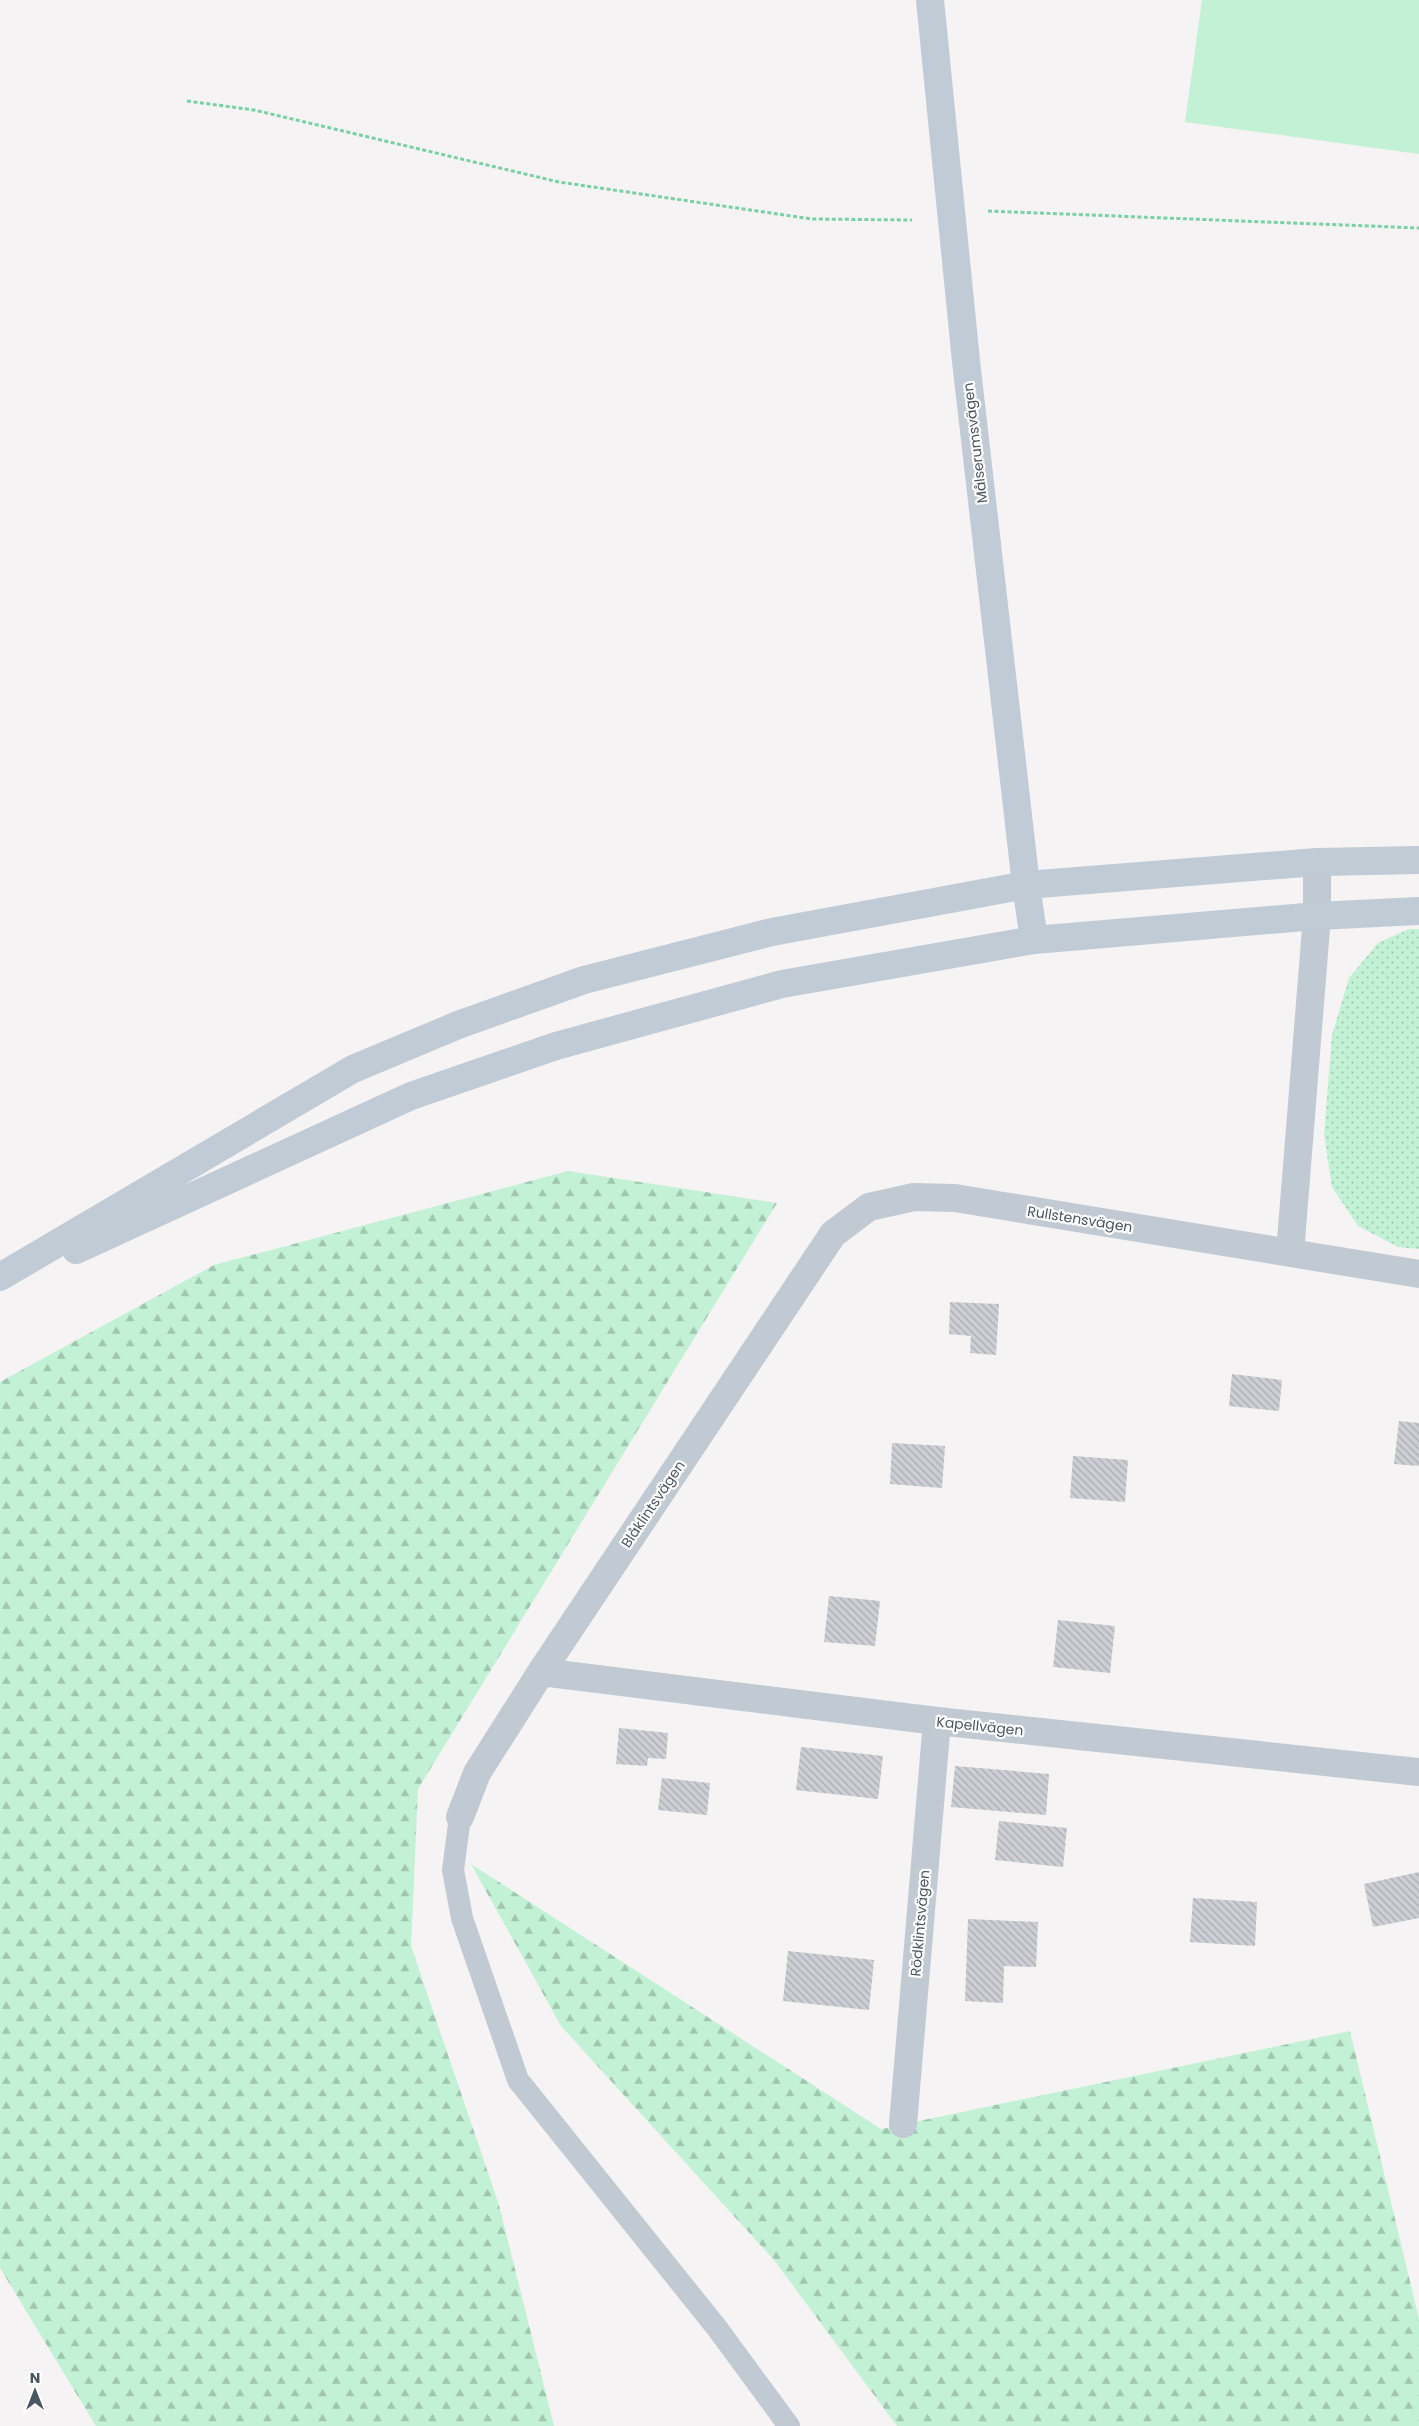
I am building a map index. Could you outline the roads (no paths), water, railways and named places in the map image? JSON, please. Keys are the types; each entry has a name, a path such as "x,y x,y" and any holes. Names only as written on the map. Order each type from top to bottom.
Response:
{"main road":[{"name":"Målserumsvägen","path":"930,0 966,361 1026,885 1034,940"},
{"path":"0,1276 353,1068 458,1025 584,980 772,932 1026,885 1317,862 1419,860"},
{"path":"0,1285 411,1096 556,1046 782,984 1034,940 1317,916 1419,911"}],"street":[{"path":"1290,1253 1317,916 1317,862"},
{"name":"Rullstensvägen","path":"869,1206 914,1197 955,1198 1419,1274"},
{"name":"Blåklintsvägen","path":"460,1817 477,1772 541,1672 833,1234 869,1206"},
{"name":"Kapellvägen","path":"541,1672 937,1721 1419,1772"},
{"name":"Rödklintsvägen","path":"903,2124 937,1721"}],"lane":[{"path":"460,1817 454,1870 462,1918 518,2080 717,2328 789,2426"}]}
